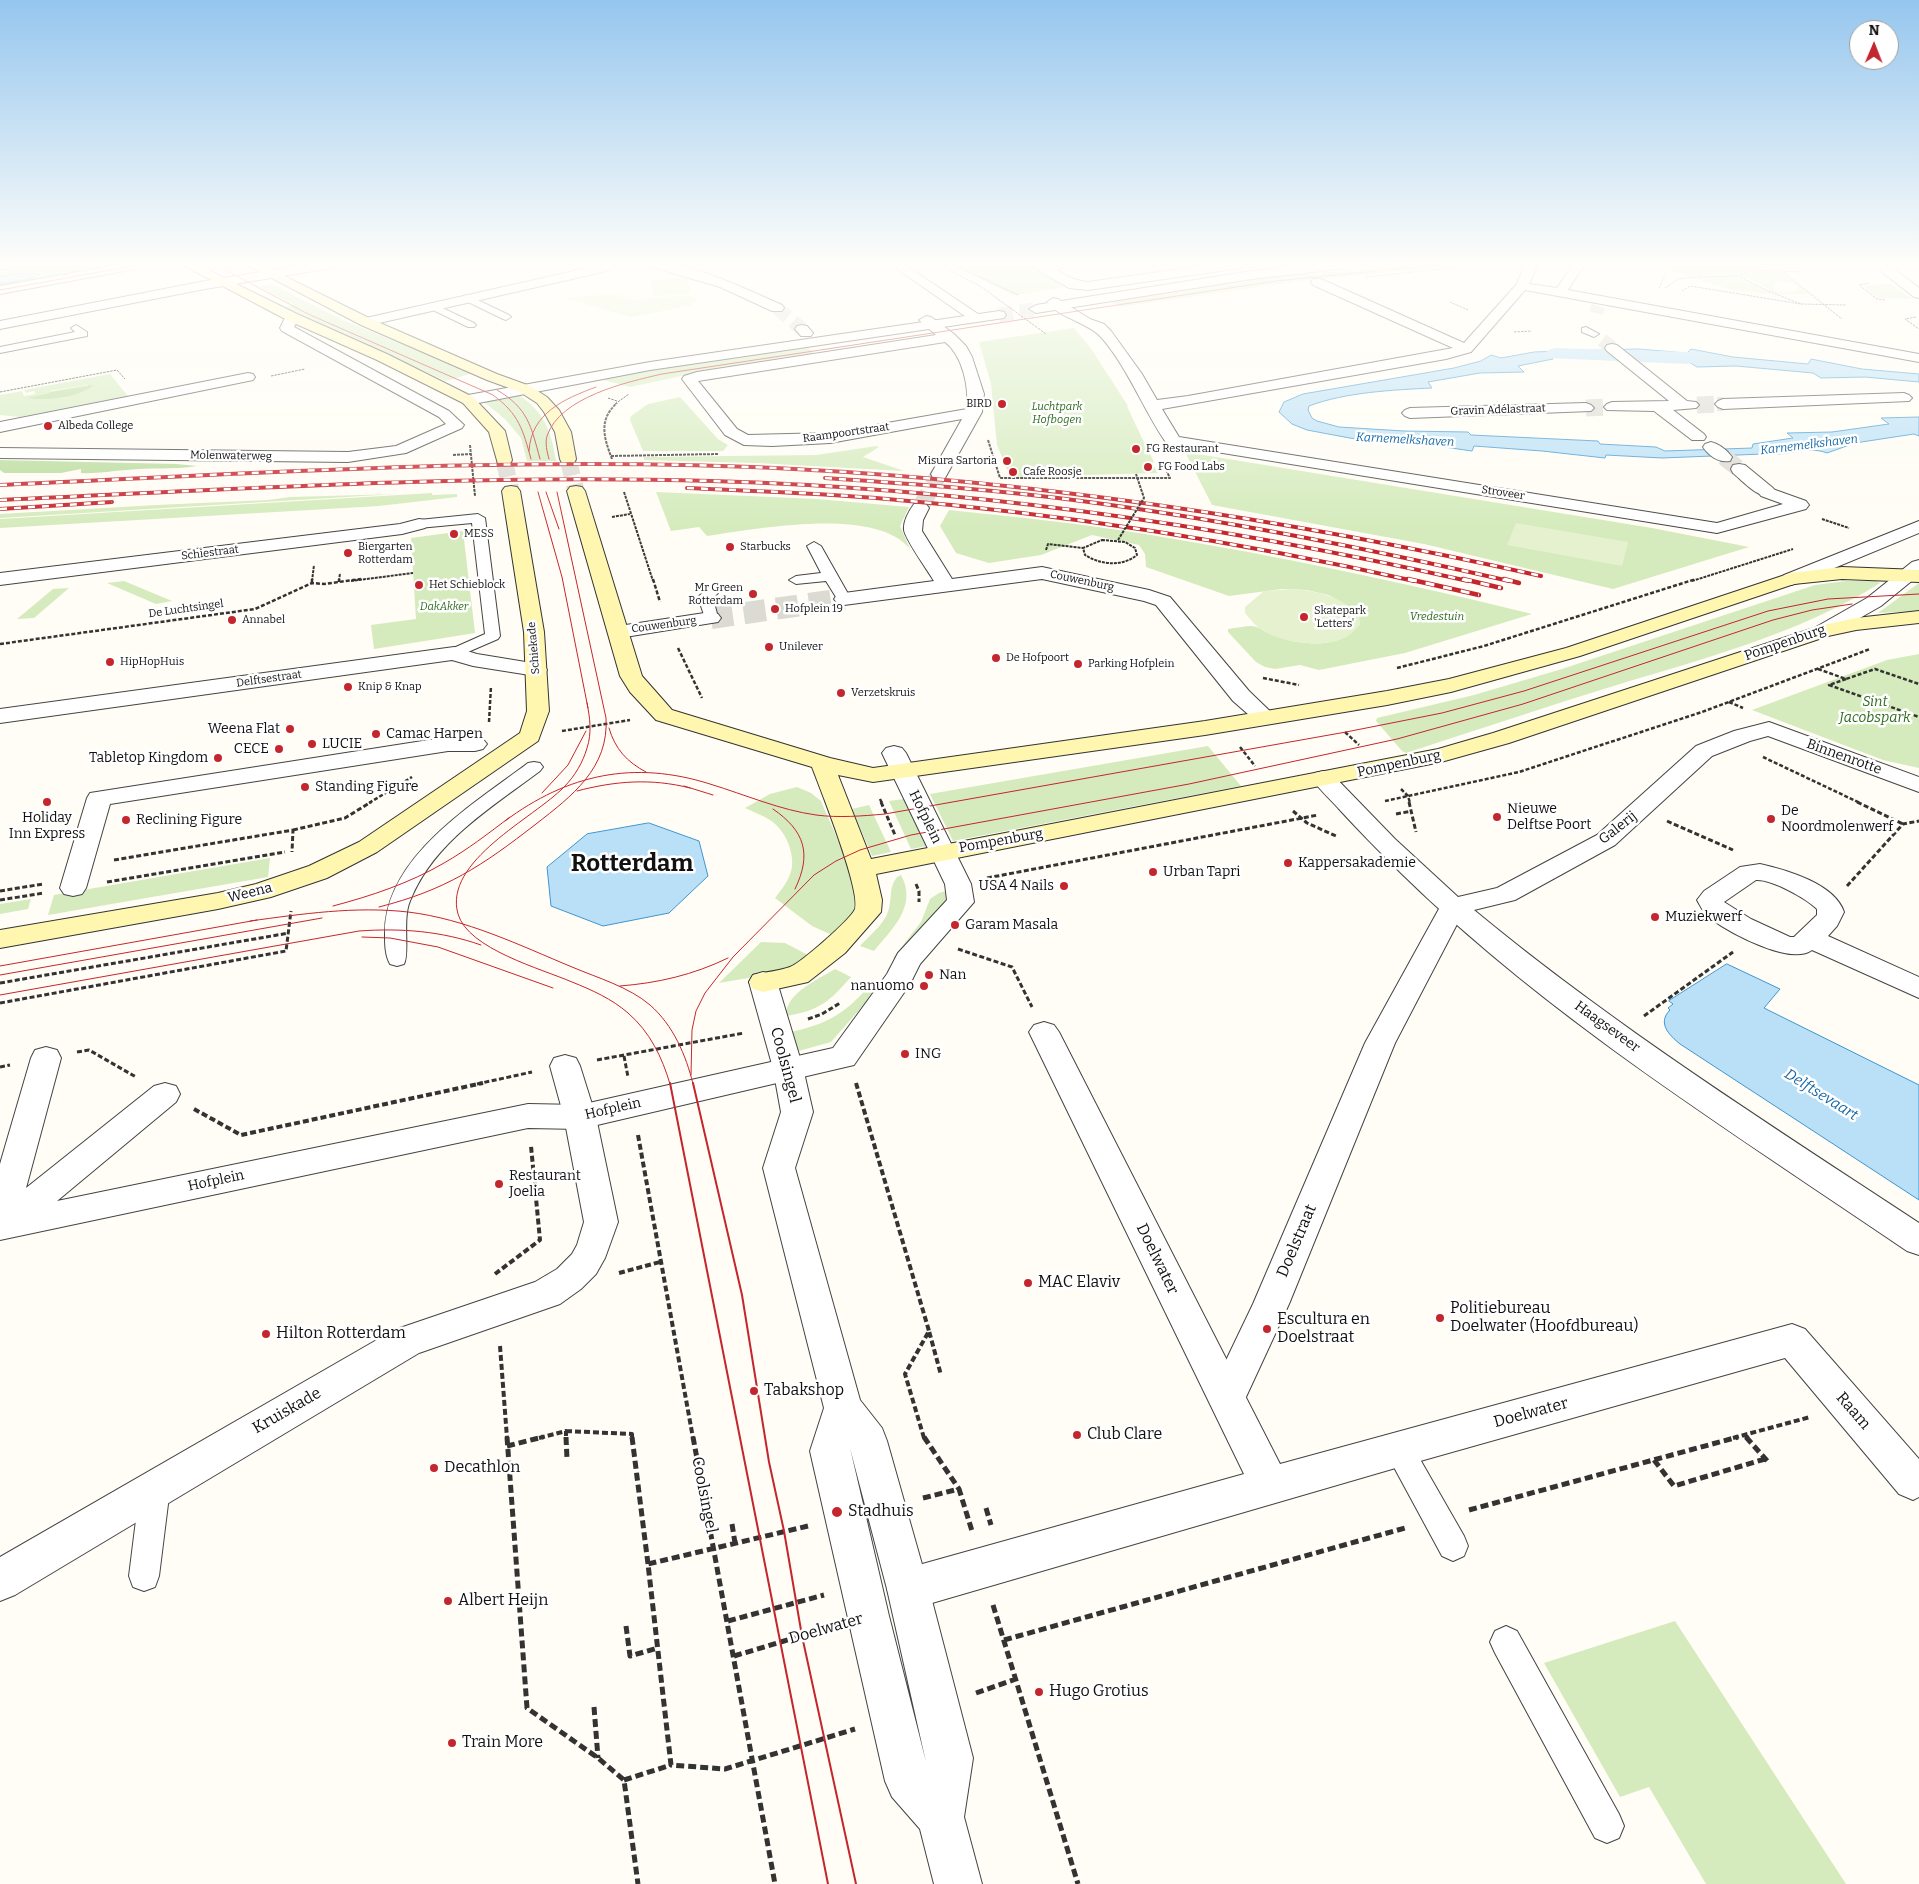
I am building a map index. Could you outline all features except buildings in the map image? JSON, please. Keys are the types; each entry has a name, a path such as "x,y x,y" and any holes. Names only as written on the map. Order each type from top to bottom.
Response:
{"main road":[{"path":"371,352 468,400 497,431 504,460"},
{"path":"436,352 525,389 542,400 551,410 563,432 568,459"},
{"name":"Schiekade","path":"510,491 534,632 538,711 530,736"},
{"path":"576,491 594,558 619,632 631,676 638,687 664,715 822,763 862,869 869,900 868,912 835,947 808,969 798,975 764,982"},
{"name":"Pompenburg","path":"822,763 873,775 898,762 1222,725 1396,696 1503,672 1573,652 1792,579 1842,572 1915,572"},
{"path":"1822,631 1865,623 1919,617"},
{"name":"Pompenburg","path":"862,869 942,851 1017,839 1442,755 1501,738 1822,631"},
{"name":"Weena","path":"0,938 218,901 262,891 330,867 368,847 530,736"}],"street":[{"name":"Molenwaterweg","path":"0,453 348,457 400,450 456,425 444,414 331,352"},
{"path":"468,400 650,366 743,352"},
{"name":"Raampoortstraat","path":"853,352 689,379 731,432 744,440 772,441 830,438 974,412"},
{"path":"939,474 974,412 976,394 962,352"},
{"path":"1118,352 1135,374 1173,441"},
{"path":"1154,405 1188,401 1456,352"},
{"path":"1612,407 1690,405 1617,352"},
{"path":"1885,352 1919,358"},
{"path":"468,400 492,388 509,383 604,369 650,366"},
{"path":"0,427 248,377"},
{"path":"1723,404 1904,398"},
{"path":"1658,406 1698,437"},
{"name":"Gravin Adélastraat","path":"1410,413 1586,408"},
{"name":"Stroveer","path":"1173,441 1717,528 1800,505 1767,492 1739,469"},
{"path":"920,508 914,520 912,531 947,586"},
{"name":"Schiestraat","path":"0,579 402,529 419,524"},
{"name":"Pompenburg","path":"1792,579 1919,526"},
{"name":"Pompenburg","path":"1822,631 1874,602 1915,572"},
{"name":"Couwenburg","path":"844,599 1042,573 1150,596 1163,602 1242,696 1265,717"},
{"name":"Couwenburg","path":"619,632 711,618"},
{"name":"Delftsestraat","path":"0,716 454,654 473,660 536,670"},
{"name":"Binnenrotte","path":"1769,729 1919,785"},
{"name":"Galerij","path":"1453,907 1506,894 1606,840 1704,752 1742,736 1769,729"},
{"path":"75,877 99,798 448,744 468,744"},
{"name":"Hofplein","path":"1,1219 528,1116 580,1118 788,1068 843,1057 900,978 908,960 961,902 958,884 898,762"},
{"name":"Haagseveer","path":"1323,778 1351,808 1453,907 1588,1015 1919,1241"},
{"path":"1760,872 1789,883 1828,902 1831,908 1830,917 1800,946 1788,946 1760,933 1715,909 1710,900 1749,873 1760,872"},
{"name":"Doelstraat","path":"1227,1398 1271,1304 1380,1043 1453,907"},
{"path":"1809,938 1919,988"},
{"name":"Coolsingel","path":"764,982 788,1068 797,1112 779,1168 843,1408 868,1441 908,1589 950,1758 940,1817 958,1884"},
{"name":"Doelwater","path":"1044,1032 1270,1486"},
{"path":"1,1219 46,1058"},
{"path":"565,1066 580,1118"},
{"path":"1,1219 33,1201 165,1094"},
{"name":"Kruiskade","path":"0,1580 407,1340 547,1292 569,1279 584,1264 593,1248 601,1222 580,1118"},
{"name":"Doelwater","path":"908,1589 1399,1449 1792,1340"},
{"name":"Raam","path":"1792,1340 1913,1481"},
{"name":"Coolsingel","path":"843,1408 830,1451 865,1601 908,1781 940,1817"}],"lane":[{"path":"419,524 478,518 493,636 454,654"},
{"name":"Couwenburg","path":"814,546 844,599"},
{"path":"796,580 830,576"},
{"name":"Couwenburg","path":"710,593 705,597 711,618"},
{"path":"397,959 394,938 397,911 399,901 410,880 435,845 534,767"},
{"path":"1399,1449 1453,1546"},
{"path":"144,1576 155,1488"},
{"path":"1506,1642 1607,1826"}],"path":[{"path":"0,392 117,370 141,399"},
{"path":"248,377 259,379 305,370"},
{"path":"612,459 603,433 603,420 608,410 617,402"},
{"path":"974,412 987,435 1000,478 1068,480 1170,478 1153,444 1173,441"},
{"path":"473,461 478,518"},
{"path":"1068,480 1067,477 1136,475 1144,498 1118,540"},
{"path":"612,517 630,514"},
{"path":"1845,532 1854,530"},
{"path":"1043,556 1048,544 1084,548 1094,541 1118,540 1135,548 1137,554 1134,558 1121,563 1104,563 1089,558 1085,554 1084,548"},
{"path":"1392,669 1484,646 1799,547"},
{"path":"339,582 340,573"},
{"name":"De Luchtsingel","path":"0,644 255,609 312,583 324,584 413,573"},
{"path":"958,884 1351,808 1519,772 1729,702 1873,648"},
{"path":"0,891 75,877 345,818 468,744 487,728 490,718 494,664"},
{"path":"1818,669 1846,680"},
{"path":"1919,684 1874,669 1829,686 1919,717"},
{"path":"1242,696 1301,685 1408,796"},
{"path":"1729,702 1750,711"},
{"path":"530,736 664,715"},
{"path":"1222,725 1299,818"},
{"path":"1796,739 1784,740 1762,758 1903,824"},
{"path":"873,775 885,814 919,891"},
{"path":"1642,809 1741,854 1760,872"},
{"path":"1828,902 1850,883 1903,824 1919,820"},
{"path":"0,1003 286,951 292,904 290,882 293,830"},
{"path":"0,900 75,877 301,849"},
{"path":"0,983 288,933"},
{"path":"1617,1036 1760,933"},
{"path":"926,939 1012,967 1044,1032"},
{"path":"89,1050 241,1135 565,1066"},
{"path":"843,1057 852,1070 941,1376"},
{"name":"Coolsingel","path":"633,1105 775,1884"},
{"path":"528,1116 540,1240 494,1274 527,1708 598,1758 624,1780 638,1884"},
{"path":"929,1331 905,1374 924,1438 959,1489"},
{"path":"507,1446 566,1431 632,1434 671,1765"},
{"path":"566,1431 568,1459"},
{"path":"1654,1460 1674,1486 1767,1461 1745,1435"},
{"path":"986,1508 992,1527 986,1529"},
{"path":"732,1524 735,1544"},
{"path":"648,1564 811,1525"},
{"path":"972,1532 979,1530"},
{"path":"991,1596 1078,1884"},
{"path":"728,1622 865,1601"},
{"name":"Doelwater","path":"734,1656 865,1601"},
{"path":"626,1626 630,1656 658,1648"},
{"path":"937,1705 1016,1679"},
{"path":"594,1707 598,1758"},
{"path":"624,1780 671,1765 725,1768 893,1717"}],"green space":[{"path":"382,352 421,352 473,373 446,381"},
{"path":"774,352 813,352 815,354 686,375 630,387 604,380 622,375"},
{"name":"Luchtpark Hofbogen","path":"982,352 1093,352 1128,406 1158,473 1010,477 997,445 991,384"},
{"path":"110,374 128,396 20,417 0,415 0,395 22,391 24,396 35,394 34,391 26,393 24,390","holes":["88,385 86,390 51,397 29,398 50,393 50,391"]},
{"path":"93,386 86,390 61,398 27,398 49,392"},
{"path":"519,395 541,416 552,441 556,461 527,461 521,438 505,419 484,402"},
{"path":"680,397 718,439 728,445 723,451 643,451 630,420 631,416 648,404"},
{"path":"879,447 863,457 904,471 757,463 644,460 644,457 816,455"},
{"path":"1185,452 1652,528 1749,547 1613,589 1424,544 1212,505"},
{"path":"0,460 197,466 92,473 81,473 81,469 61,473 4,473 0,470"},
{"path":"656,492 817,499 909,507 900,526 910,549 893,536 871,528 844,524 784,526 707,536 699,527 671,531"},
{"path":"432,493 432,495 457,494 457,497 379,506 0,528 0,519"},
{"path":"396,494 0,518 0,514 268,500 290,497"},
{"name":"Vredestuin","path":"949,510 1101,527 1199,543 1342,571 1532,614 1405,653 1319,670 1300,665 1275,669 1265,667 1256,662 1228,632 1228,629 1252,626 1291,641 1324,643 1344,637 1353,632 1360,624 1352,608 1328,595 1307,590 1282,589 1229,596 1146,567 1145,554 1139,545 1092,535 1041,555 989,563 956,553 940,526"},
{"path":"1516,523 1628,542 1622,566 1507,545"},
{"name":"DakAkker","path":"463,531 475,633 374,649 371,625 416,619 411,538"},
{"path":"124,581 172,601 156,604 107,583"},
{"path":"1846,581 1876,581 1880,583 1819,616 1787,630 1720,654 1406,753 1402,751 1376,721 1377,718 1474,695 1562,669 1815,585"},
{"path":"1919,583 1919,611 1878,613"},
{"path":"69,588 34,618 17,619 53,589"},
{"name":"Skatepark 'Letters'","path":"1295,589 1330,596 1338,600 1359,615 1360,624 1347,636 1333,642 1299,642 1267,633 1257,626 1245,613 1245,607 1264,591"},
{"name":"Sint Jacobspark","path":"1919,654 1919,768 1883,760 1752,710 1887,660"},
{"path":"1208,746 1241,786 953,841 930,794"},
{"path":"797,787 811,793 821,801 844,856 853,887 855,901 852,915 832,935 812,926 775,898 791,871 790,847 784,834 775,824 767,818 745,808 770,794"},
{"path":"904,799 927,846 911,849 889,801"},
{"path":"869,805 891,852 872,856 852,809"},
{"path":"270,858 268,877 48,915 54,895"},
{"path":"901,875 906,897 905,907 901,916 874,951 860,946 885,919 893,884 897,877"},
{"path":"949,890 951,901 902,959 893,958 921,922 930,899 939,893"},
{"path":"31,899 28,909 0,914 0,904"},
{"path":"761,942 785,943 810,956 800,963 779,972 719,983"},
{"path":"835,969 851,977 837,993 816,1008 786,1016 787,1008 797,993"},
{"path":"868,987 874,993 831,1042 795,1052 790,1032 814,1026 834,1017"},
{"path":"1675,1621 1846,1884 1706,1884 1649,1787 1620,1797 1544,1663"}],"water":[{"path":"1534,352 1706,352 1733,357 1808,364 1811,359 1862,369 1919,374 1919,382 1865,377 1821,378 1813,373 1736,366 1697,367 1689,362 1642,357 1632,353 1551,355 1553,359 1518,366 1524,372 1480,373 1428,382 1432,388 1354,395 1323,401 1309,406 1308,410 1312,418 1317,421 1339,427 1468,432 1471,435 1598,441 1600,444 1656,447 1665,451 1752,448 1753,444 1793,438 1787,433 1832,432 1889,424 1881,418 1919,417 1919,436 1914,434 1855,443 1827,453 1811,450 1779,454 1662,458 1606,455 1605,458 1474,446 1472,451 1417,443 1355,439 1307,430 1292,424 1279,412 1284,402 1303,394 1454,368 1481,361 1491,355 1501,358"},
{"path":"649,823 699,841 708,876 669,913 603,926 551,906 547,867 587,834"},
{"name":"Delftsevaart","path":"1727,964 1780,989 1764,1008 1919,1085 1919,1200 1672,1037 1665,1024 1666,1015 1670,1010 1668,1008 1673,1004 1669,1001"}],"waterway":[{"name":"Karnemelkshaven","path":"1555,354 1688,358"}],"tunnel":[{"path":"1697,405 1723,404 1717,404"},
{"path":"1586,408 1612,407"},
{"path":"1724,457 1739,469"},
{"path":"568,459 576,491"},
{"path":"504,460 511,491"},
{"path":"920,508 939,474"},
{"path":"711,618 844,599"}],"tram line":[{"path":"395,352 493,395 502,402 519,423 531,459"},
{"path":"549,459 546,445 547,436 554,422 580,401 596,393 662,374 808,352"},
{"path":"533,434 543,417 551,409 572,397 596,387"},
{"path":"497,390 516,404 522,411 533,434"},
{"path":"529,451 533,434"},
{"path":"533,434 540,459"},
{"path":"538,492 562,577 588,708"},
{"path":"546,492 559,529"},
{"path":"557,492 606,718 605,736 601,752 595,766 585,780"},
{"path":"585,780 628,773 655,773 710,784 803,813 842,817 885,814 1346,732 1442,713 1524,691 1768,611 1828,599 1919,594"},
{"path":"691,1075 692,1030 696,1011 705,993 733,957 814,875 836,861 860,850 911,835 1189,784 1397,739 1523,704 1773,620 1812,610 1852,604"},
{"path":"563,788 578,769 589,742 590,720 587,703"},
{"path":"609,728 618,749 633,764 646,772"},
{"path":"542,793 568,765 586,731"},
{"path":"467,872 498,852 563,803 585,780"},
{"path":"563,788 585,780"},
{"path":"577,791 633,782 661,783 690,788"},
{"path":"684,786 713,795"},
{"path":"467,872 494,842 563,788"},
{"path":"505,821 529,805 563,788"},
{"path":"773,809 792,826 799,835 802,844 804,854 803,865 795,889"},
{"path":"333,906 362,898 418,877 453,858 510,817"},
{"path":"379,907 424,893 467,872"},
{"path":"464,925 458,914 457,895 467,872"},
{"path":"255,920 348,910 388,910 430,915 464,925"},
{"path":"0,975 322,918"},
{"path":"0,966 255,920"},
{"path":"250,921 255,920"},
{"path":"464,925 613,983 642,999 658,1013 672,1031 687,1062 693,1084"},
{"path":"464,925 476,938 508,956 594,992 622,1008 636,1020 649,1037 659,1055 670,1084"},
{"path":"0,995 359,931 421,932 451,936 481,945"},
{"path":"362,937 390,938 438,947 553,988"},
{"path":"620,986 648,983 675,977 702,969 728,958"},
{"path":"670,1083 828,1884"},
{"path":"693,1083 742,1295 769,1462 784,1531 802,1636 856,1884"}],"railway":[{"path":"0,485 397,467 496,465 695,465 794,469 982,483 1170,507 1356,538 1541,576"},
{"path":"825,478 990,491 1142,510 1300,537 1509,581"},
{"path":"0,500 267,487 534,479 623,479 808,485 998,501 1093,513 1281,543 1468,581"},
{"path":"687,488 862,497 953,505 1086,521 1284,554 1414,581"},
{"path":"0,509 112,502"},
{"path":"1408,579 1479,595"},
{"path":"1463,579 1501,588"},
{"path":"1504,579 1519,583"}],"place":[{"name":"BIRD","path":"1002,404"},
{"name":"Albeda College","path":"48,426"},
{"name":"FG Restaurant","path":"1136,449"},
{"name":"Misura Sartoria","path":"1007,461"},
{"name":"FG Food Labs","path":"1148,467"},
{"name":"Cafe Roosje","path":"1013,472"},
{"name":"MESS","path":"454,534"},
{"name":"Starbucks","path":"730,547"},
{"name":"Biergarten Rotterdam","path":"348,553"},
{"name":"Het Schieblock","path":"419,585"},
{"name":"Mr Green Rotterdam","path":"753,594"},
{"name":"Hofplein 19","path":"775,609"},
{"name":"Skatepark 'Letters'","path":"1304,617"},
{"name":"Annabel","path":"232,620"},
{"name":"Unilever","path":"769,647"},
{"name":"De Hofpoort","path":"996,658"},
{"name":"HipHopHuis","path":"110,662"},
{"name":"Parking Hofplein","path":"1078,664"},
{"name":"Knip & Knap","path":"348,687"},
{"name":"Verzetskruis","path":"841,693"},
{"name":"Weena Flat","path":"290,729"},
{"name":"Camac Harpen","path":"376,734"},
{"name":"LUCIE","path":"312,744"},
{"name":"CECE","path":"279,749"},
{"name":"Tabletop Kingdom","path":"218,758"},
{"name":"Standing Figure","path":"305,787"},
{"name":"Holiday Inn Express","path":"47,802"},
{"name":"Nieuwe Delftse Poort","path":"1497,817"},
{"name":"De Noordmolenwerf","path":"1771,819"},
{"name":"Reclining Figure","path":"126,820"},
{"name":"Kappersakademie","path":"1288,863"},
{"name":"Urban Tapri","path":"1153,872"},
{"name":"USA 4 Nails","path":"1064,886"},
{"name":"Muziekwerf","path":"1655,917"},
{"name":"Garam Masala","path":"955,925"},
{"name":"Nan","path":"929,975"},
{"name":"nanuomo","path":"924,986"},
{"name":"ING","path":"905,1054"},
{"name":"Restaurant Joelia","path":"499,1184"},
{"name":"MAC Elaviv","path":"1028,1283"},
{"name":"Politiebureau Doelwater (Hoofdbureau)","path":"1440,1318"},
{"name":"Escultura en Doelstraat","path":"1267,1329"},
{"name":"Hilton Rotterdam","path":"266,1334"},
{"name":"Tabakshop","path":"754,1391"},
{"name":"Club Clare","path":"1077,1435"},
{"name":"Decathlon","path":"434,1468"},
{"name":"Stadhuis","path":"837,1512"},
{"name":"Albert Heijn","path":"448,1601"},
{"name":"Hugo Grotius","path":"1039,1692"},
{"name":"Train More","path":"452,1743"}],"district":[{"name":"Rotterdam","path":"632,864"}]}
